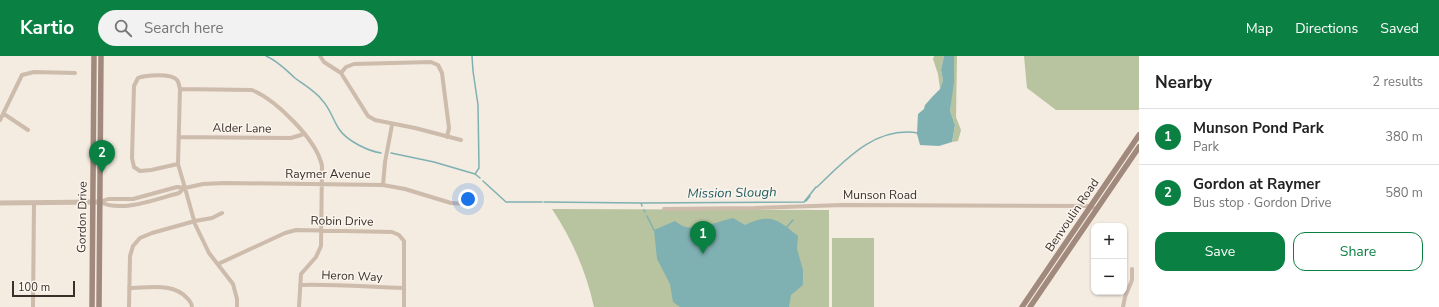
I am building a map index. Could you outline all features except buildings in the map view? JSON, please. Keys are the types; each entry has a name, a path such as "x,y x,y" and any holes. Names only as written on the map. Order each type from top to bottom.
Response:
{"main road":[{"name":"Gordon Drive","path":"92,307 94,56"},
{"name":"Gordon Drive","path":"99,307 101,56"},
{"name":"Benvoulin Road","path":"1030,307 1139,135"},
{"name":"Benvoulin Road","path":"1022,307 1139,147"}],"street":[{"path":"320,56 324,62 341,73 368,116 375,120 392,125 415,128 461,140"},
{"path":"341,73 346,67 354,64 431,62 438,65 442,73 450,128 447,137"},
{"path":"0,120 22,75 34,72 75,73"},
{"path":"178,164 140,171 134,167 132,158 134,86 138,78 145,76 172,76 177,80 180,89 178,164 195,221 208,253 233,284 237,299 237,307"},
{"path":"180,89 252,90 262,94 294,120 320,158 322,166 321,246 316,257 302,274 300,285 300,307"},
{"path":"4,114 28,130"},
{"path":"383,185 385,162 392,125"},
{"name":"Alder Lane","path":"179,137 291,138 304,134"},
{"name":"Raymer Avenue","path":"0,204 100,202 107,206 135,205 179,193 185,188 203,184 225,183 383,185 405,189 451,203 470,204"},
{"path":"33,307 34,203"},
{"name":"Munson Road","path":"664,209 842,205 1094,208"},
{"path":"129,307 130,256 133,246 140,238 152,233 195,221 212,218 222,213"},
{"name":"Robin Drive","path":"218,264 285,233 296,230 392,232 399,235 404,242 404,307"},
{"path":"1124,307 1125,297 1132,280 1132,269"},
{"name":"Heron Way","path":"300,285 334,284 360,287 404,288"},
{"path":"129,288 172,288 186,296 192,304 192,307"}],"green space":[{"path":"934,56 944,56 941,70 943,80 940,89 938,74 933,59"},
{"path":"954,56 957,56 956,117 961,130 958,141 952,142 955,125 950,111"},
{"path":"1024,56 1139,56 1139,110 1056,110 1027,88"},
{"path":"552,209 829,210 829,307 594,307 578,256"},
{"path":"832,238 874,238 874,307 832,307"}],"water":[{"path":"944,56 954,56 954,82 950,111 955,125 952,142 939,146 920,145 917,134 918,114 924,109 925,105 940,89 943,80 941,70"},
{"path":"733,218 745,225 761,219 773,220 785,225 798,236 797,249 803,270 803,285 791,295 789,307 680,307 673,302 670,284 657,259 654,230 675,221 685,227 691,228"}],"waterway":[{"name":"Mission Slough","path":"266,56 278,63 313,91 325,103 339,129 347,138 364,148 381,153"},
{"path":"472,56 478,105 479,168 475,174"},
{"name":"Mission Slough","path":"817,187 850,156 875,140 902,132 918,133"},
{"name":"Mission Slough","path":"391,153 434,162 475,174 480,178"},
{"name":"Mission Slough","path":"483,181 506,202 542,202"},
{"name":"Mission Slough","path":"641,203 804,202 816,187"},
{"name":"Mission Slough","path":"806,201 810,196"},
{"name":"Mission Slough","path":"544,202 641,203 642,206"},
{"name":"Mission Slough","path":"647,216 654,230"},
{"name":"Mission Slough","path":"786,228 793,220"}],"place":[{"name":"Gordon at Raymer","path":"102,173"},
{"name":"Munson Pond Park","path":"703,254"}]}
